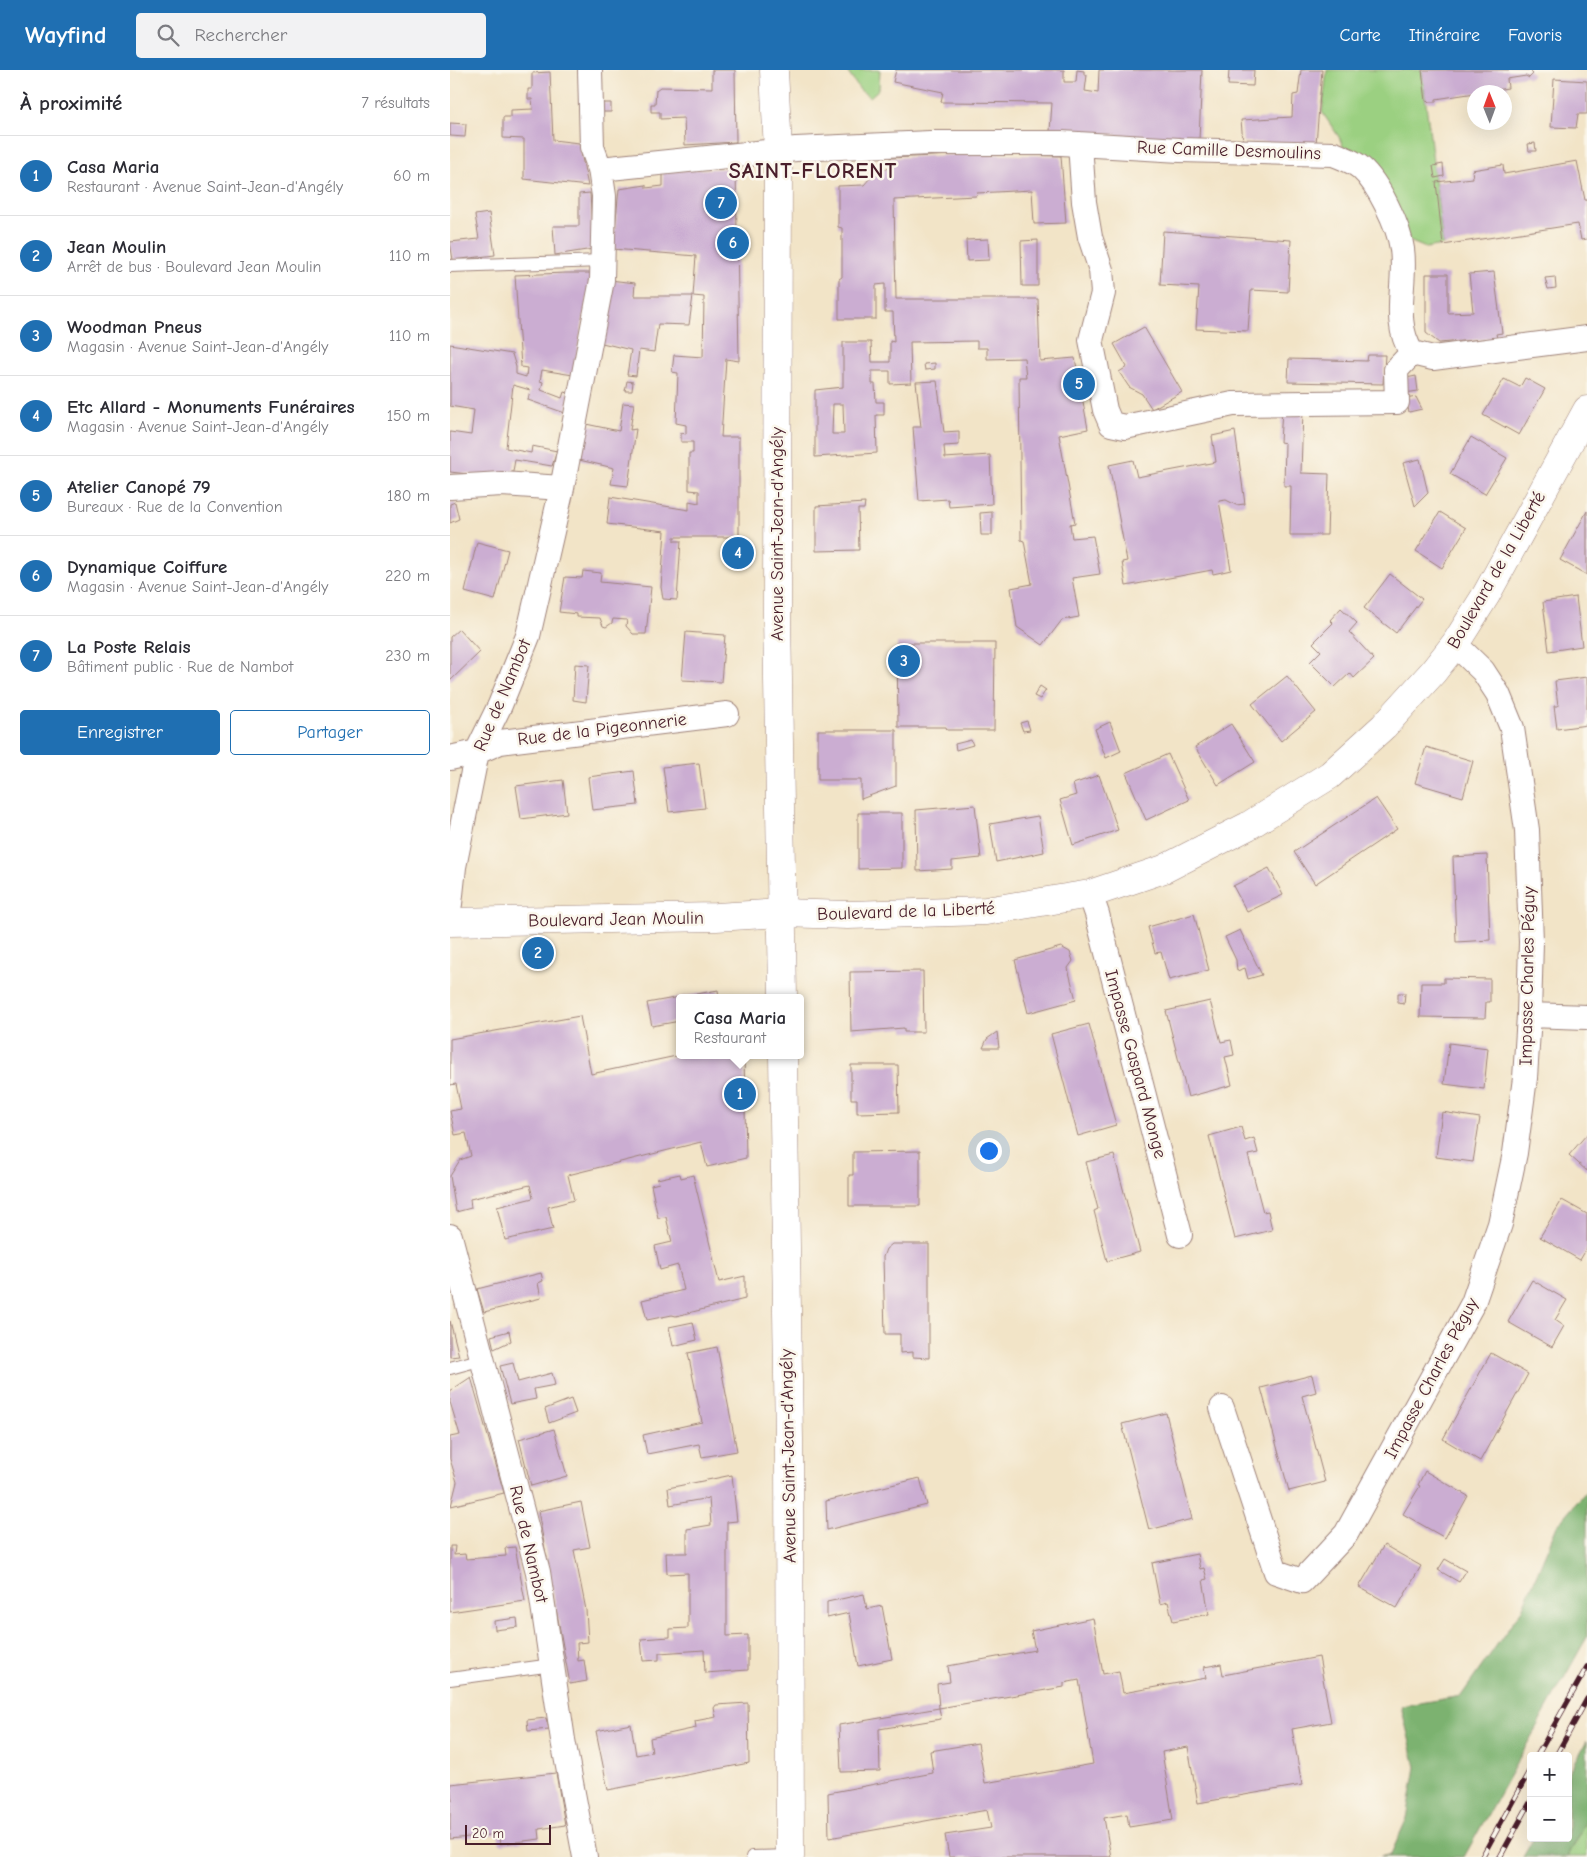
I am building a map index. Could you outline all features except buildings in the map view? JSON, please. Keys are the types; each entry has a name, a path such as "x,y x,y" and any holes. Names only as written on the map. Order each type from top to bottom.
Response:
{"main road":[{"name":"Avenue Saint-Jean-d'Angély","path":"774,70 778,151 777,615 783,994"},
{"name":"Boulevard de la Liberté","path":"782,913 848,915 986,911 1090,894 1164,869 1248,826 1330,775 1384,726 1455,644 1486,595 1587,410"},
{"name":"Boulevard Jean Moulin","path":"450,922 716,917 782,913"},
{"name":"Avenue Saint-Jean-d'Angély","path":"783,1059 789,1449 790,1856"}],"street":[{"name":"Rue de Nambot","path":"450,904 454,867 477,752 500,705 528,636 562,488 602,280 605,216 600,168 592,147 590,70"},
{"name":"Rue Camille Desmoulins","path":"778,151 930,144 1080,144 1180,150 1322,152 1349,160 1362,169 1379,191 1402,248 1401,324 1404,340 1412,353"},
{"path":"1080,144 1086,211 1090,236 1102,277 1103,293 1092,340 1105,410 1111,424 1125,427 1233,404 1397,402 1396,370 1412,353 1433,358 1587,338"},
{"path":"600,168 778,151"},
{"path":"450,487 502,484 562,488"},
{"name":"Impasse Charles Péguy","path":"1222,1408 1276,1572 1302,1581 1346,1534 1473,1303 1500,1224 1515,1153 1525,1078 1531,942 1527,830 1512,728 1498,694 1483,671 1455,644"},
{"name":"Rue de la Pigeonnerie","path":"450,758 477,752 500,742 728,714"},
{"name":"Impasse Gaspard Monge","path":"1090,894 1102,933 1180,1236"},
{"path":"1529,1015 1587,1017"},
{"name":"Rue de Nambot","path":"450,1236 467,1308 483,1359 538,1572 552,1665 586,1857"}],"lane":[{"path":"450,266 603,261"},
{"path":"450,1368 483,1359"},
{"path":"450,1680 552,1665"},
{"path":"752,1857 790,1856"}],"green space":[{"path":"846,70 880,70 879,89 870,97 860,90"},
{"path":"1327,70 1422,70 1443,245 1426,248 1409,241 1345,151 1339,137 1322,112"},
{"path":"1587,1490 1587,1637 1464,1857 1380,1857 1391,1854 1407,1818 1416,1767 1401,1706 1461,1696 1522,1609 1557,1526"},
{"path":"1587,1741 1587,1818 1567,1857 1523,1857 1532,1842 1572,1842 1572,1768"},
{"path":"1587,1818 1587,1857 1567,1857"}],"railway":[{"path":"1539,1752 1587,1667"},
{"path":"1558,1752 1587,1699"},
{"path":"1482,1857 1527,1775"},
{"path":"1500,1857 1527,1808"}],"place":[{"name":"La Poste Relais","path":"721,203"},
{"name":"Dynamique Coiffure","path":"733,243"},
{"name":"Atelier Canopé 79","path":"1079,384"},
{"name":"Etc Allard - Monuments Funéraires","path":"738,553"},
{"name":"Woodman Pneus","path":"904,661"},
{"name":"Jean Moulin","path":"538,953"},
{"name":"Casa Maria","path":"740,1094"}],"district":[{"name":"SAINT-FLORENT","path":"813,170"}]}
